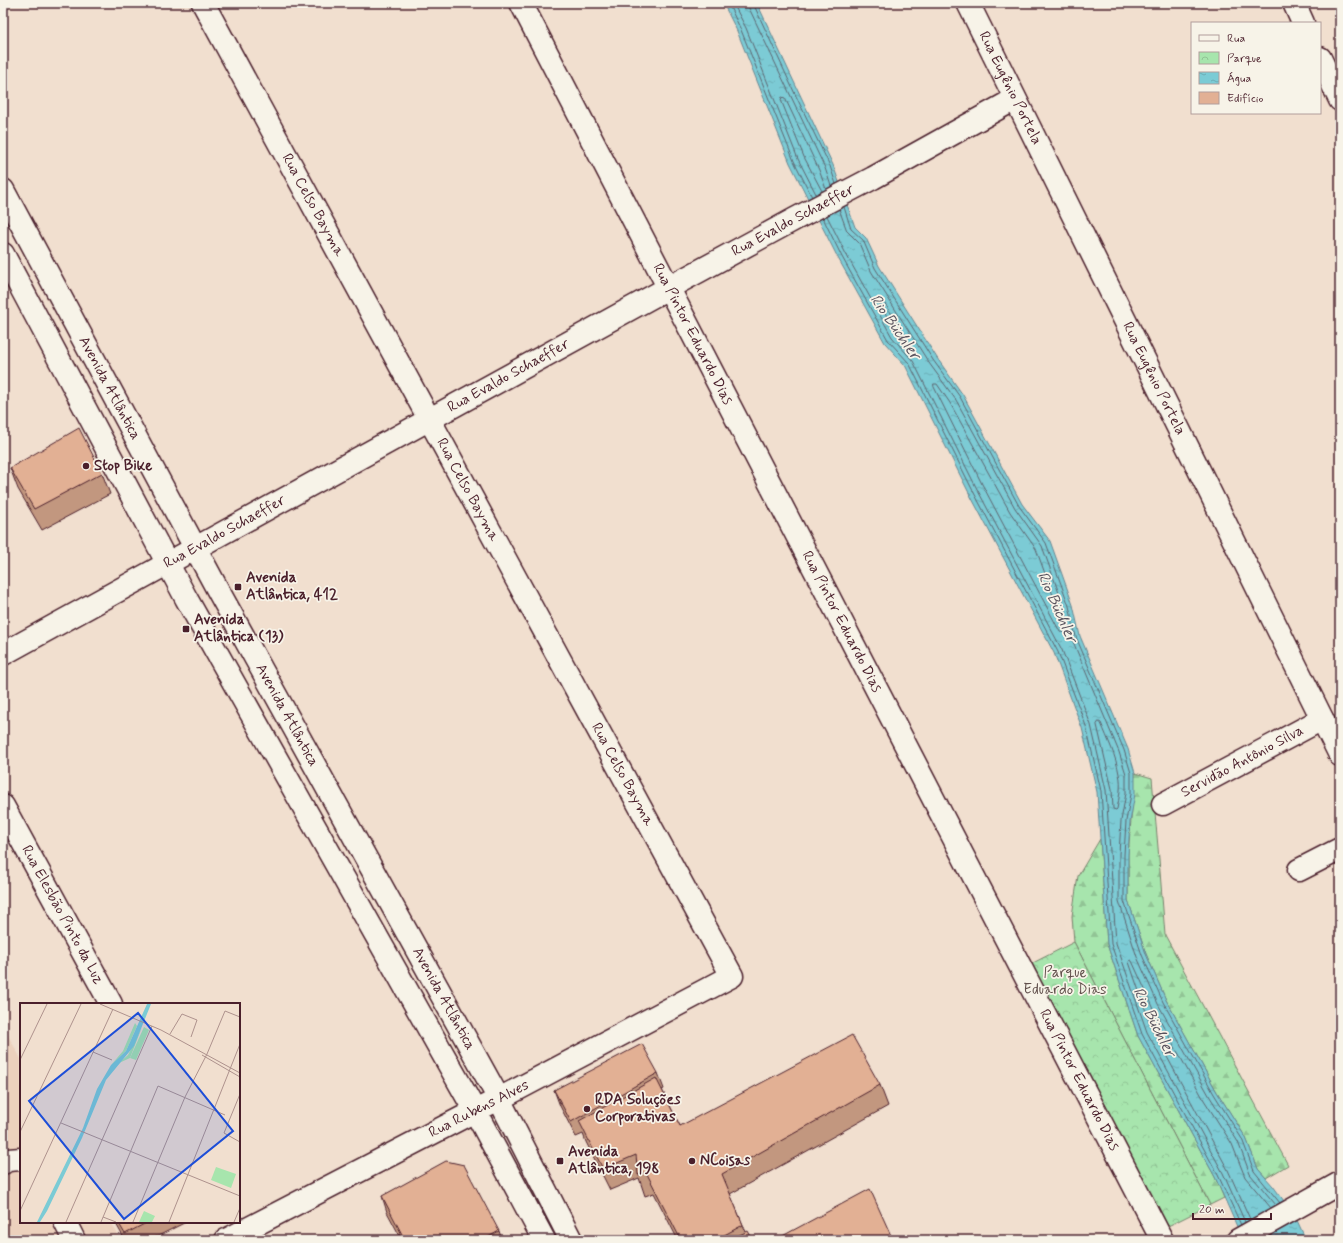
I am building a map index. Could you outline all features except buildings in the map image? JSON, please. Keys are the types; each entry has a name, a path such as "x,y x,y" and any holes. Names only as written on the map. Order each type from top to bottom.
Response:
{"street":[{"name":"Rua Celso Bayma","path":"202,3 732,976"},
{"name":"Rua Pintor Eduardo Dias","path":"521,3 1162,1240"},
{"name":"Rua Eugênio Portela","path":"968,3 1340,755"},
{"path":"1294,3 1303,22"},
{"path":"1321,60 1340,100"},
{"name":"Rua Evaldo Schaeffer","path":"3,654 1015,99"},
{"name":"Avenida Atlântica","path":"3,190 196,548 499,1099 571,1240"},
{"name":"Avenida Atlântica","path":"3,254 168,564 475,1111 544,1240"},
{"name":"Servidão Antônio Silva","path":"1163,804 1322,719"},
{"name":"Rua Elesbão Pinto da Luz","path":"3,806 110,1003"},
{"path":"1299,870 1340,849"},
{"name":"Rua Rubens Alves","path":"233,1234 499,1099 732,976"},
{"path":"3,1163 8,1160 20,1159"},
{"path":"1238,1240 1339,1181"},
{"path":"66,1223 74,1240"}],"shaded area":[{"path":"3,1026 20,1057 20,1223 112,1223 121,1240 3,1240"}],"green space":[{"path":"1135,773 1152,778 1165,935 1288,1165 1266,1178 1258,1169 1246,1138 1217,1092 1166,1000 1146,954 1128,900 1128,855"},
{"path":"1100,839 1107,944 1138,1036 1215,1177 1224,1198 1210,1205 1074,942 1072,916 1078,876"},
{"name":"Parque Eduardo Dias","path":"1074,942 1210,1205 1166,1227 1027,966"}],"water":[{"name":"Rio Büchler","path":"723,3 757,3 833,165 855,227 866,238 879,266 937,358 963,395 1022,504 1050,541 1073,605 1080,636 1128,749 1135,773 1135,794 1130,822 1128,855 1128,900 1146,954 1166,1000 1217,1092 1246,1138 1258,1169 1273,1186 1295,1216 1306,1240 1243,1240 1215,1177 1138,1036 1107,944 1097,792 1082,728 1054,653 968,491 905,365 885,343 838,258 790,163 737,31"}],"place":[{"name":"Stop Bike","path":"86,466"},
{"name":"Avenida Atlântica, 412","path":"238,587"},
{"name":"Avenida Atlântica (13)","path":"186,629"},
{"name":"RDA Soluções Corporativas","path":"587,1109"},
{"name":"Avenida Atlântica, 198","path":"560,1161"},
{"name":"NCoisas","path":"692,1161"}]}
